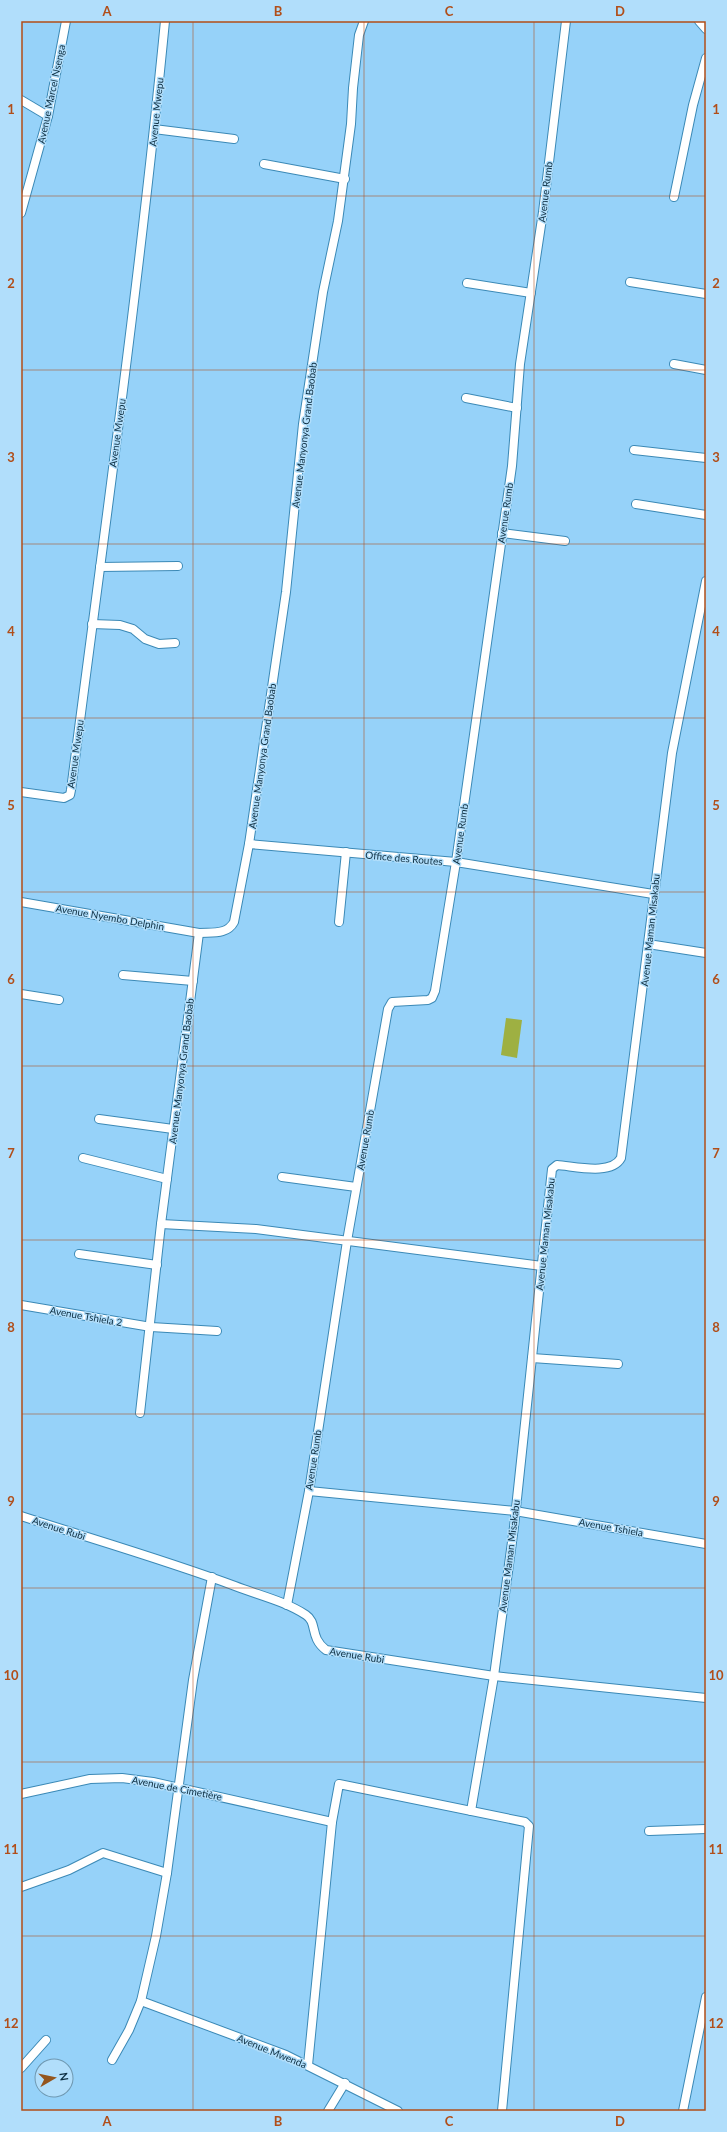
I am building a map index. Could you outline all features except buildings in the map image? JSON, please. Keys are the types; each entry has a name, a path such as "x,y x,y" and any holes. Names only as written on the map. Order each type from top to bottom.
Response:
{"street":[{"name":"Avenue Marcel Nsenga","path":"21,213 48,116 66,21"},
{"name":"Avenue Mwepu","path":"21,792 59,798 70,795 100,567 154,129 165,21"},
{"name":"Avenue Manyonya Grand Baobab","path":"140,1413 151,1327 161,1224 199,933 225,931 231,928 234,922 249,844 286,592 303,424 323,292 345,179 355,70 360,35 364,21"},
{"name":"Avenue Rumb","path":"287,1605 309,1491 347,1241 388,1009 392,1002 424,1001 432,998 434,995 456,862 512,466 520,364 543,212 566,21"},
{"path":"699,21 706,29"},
{"path":"674,197 693,104 706,58"},
{"path":"21,100 48,116"},
{"path":"154,129 234,139"},
{"path":"264,164 345,179"},
{"path":"630,282 706,294"},
{"path":"467,283 531,293"},
{"path":"674,364 706,370"},
{"path":"466,398 517,408"},
{"path":"634,450 706,458"},
{"path":"636,504 706,515"},
{"path":"502,533 565,541"},
{"path":"100,567 178,566"},
{"name":"Avenue Maman Misakabu","path":"471,1811 494,1676 515,1511 553,1167 557,1165 607,1169 616,1165 621,1158 672,752 706,581"},
{"path":"92,624 120,625 133,629 145,639 159,644 175,643"},
{"name":"Office des Routes","path":"249,844 456,862 653,894"},
{"path":"339,922 346,852"},
{"name":"Avenue Nyembo Delphin","path":"21,902 199,933"},
{"path":"648,944 706,953"},
{"path":"123,975 193,981"},
{"path":"21,994 59,1000"},
{"path":"100,1119 174,1129"},
{"path":"83,1158 167,1178"},
{"path":"282,1177 356,1187"},
{"path":"161,1224 256,1229 542,1266"},
{"path":"79,1254 157,1265"},
{"name":"Avenue Tshiela 2","path":"21,1305 151,1327 217,1331"},
{"path":"532,1358 618,1364"},
{"name":"Avenue Tshiela","path":"309,1491 515,1511 706,1544"},
{"name":"Avenue Rubi","path":"21,1516 212,1577 287,1605 305,1614 312,1620 316,1640 326,1650 494,1676 706,1698"},
{"path":"112,2060 129,2030 141,2002 167,1873 193,1680 212,1577"},
{"name":"Avenue de Cimetière","path":"21,1794 90,1779 122,1778 153,1782 332,1822"},
{"path":"308,2065 332,1822 339,1785 341,1783 526,1822 529,1826 502,2111"},
{"path":"649,1831 706,1829"},
{"path":"21,1887 69,1870 103,1853 167,1873"},
{"path":"684,2111 706,1997"},
{"name":"Avenue Mwenda","path":"141,2002 286,2055 345,2083 398,2111"},
{"path":"21,2068 46,2040"},
{"path":"328,2111 345,2083"}],"green space":[{"path":"506,1018 522,1020 517,1058 501,1055"}]}
